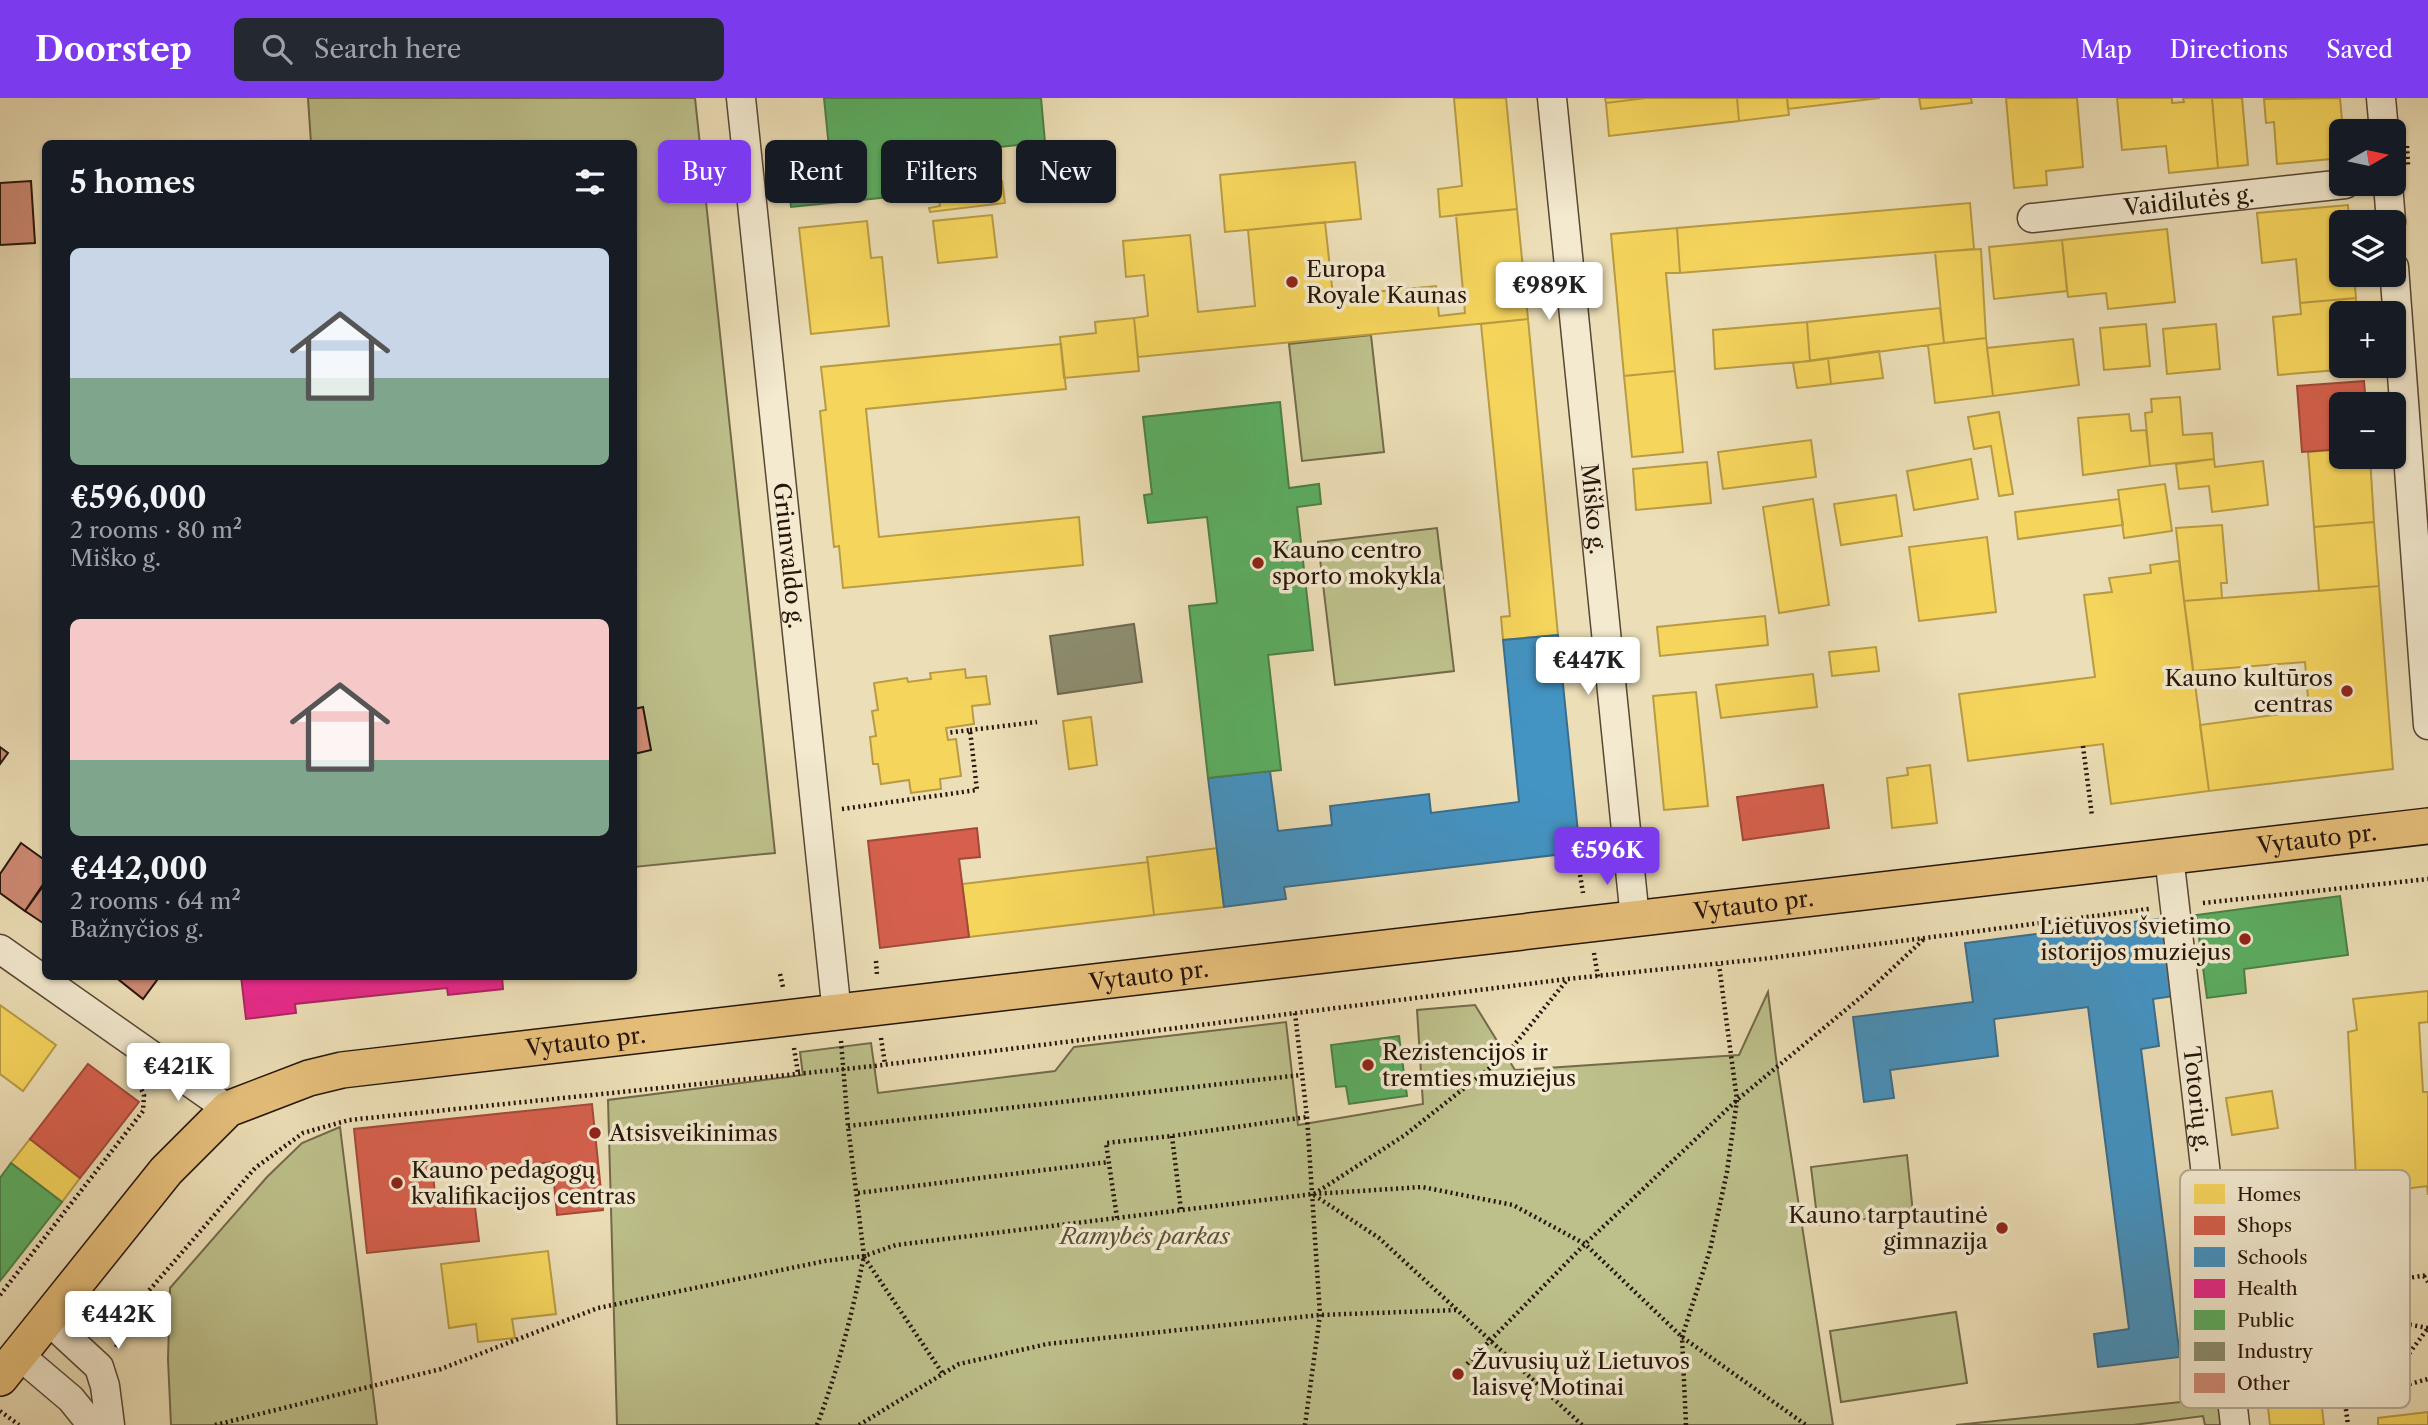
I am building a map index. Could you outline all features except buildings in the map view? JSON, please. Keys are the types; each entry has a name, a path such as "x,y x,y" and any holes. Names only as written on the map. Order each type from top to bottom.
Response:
{"main road":[{"name":"Vytauto pr.","path":"9,1366 166,1171 228,1109 309,1078 342,1070 2428,826"}],"street":[{"name":"Griunvaldo g.","path":"741,98 837,1014"},
{"name":"Miško g.","path":"1552,98 1635,919"},
{"path":"2381,98 2383,119"},
{"name":"Vaidilutės g.","path":"2032,218 2329,186"},
{"path":"2396,287 2422,555 2428,725"},
{"name":"Totorių g.","path":"2169,856 2206,1170"},
{"path":"0,949 42,978"},
{"path":"44,980 228,1109"},
{"path":"47,1319 99,1367 105,1386 110,1425"},
{"path":"9,1366 71,1399 92,1425"}],"path":[{"path":"947,733 1037,722"},
{"path":"816,812 977,790 970,730"},
{"path":"2083,746 2092,816"},
{"path":"119,1345 140,1301 255,1168 303,1133 349,1121 844,1068 1567,979 1719,965 2175,906 2428,879"},
{"path":"1467,1364 1585,1244 1737,1100 1866,993 1926,937"},
{"path":"1686,1425 1682,1337 1710,1250 1727,1172 1737,1100 1719,965"},
{"path":"1313,1194 1405,1135 1506,1055 1567,979"},
{"path":"1295,1013 1307,1117 1320,1315 1306,1425"},
{"path":"817,1425 840,1358 864,1256 837,1014"},
{"path":"0,1295 143,1111 144,1095 136,1081 156,1058"},
{"path":"848,1126 1301,1075"},
{"path":"1117,1218 1106,1143 1307,1117"},
{"path":"1172,1136 1181,1210"},
{"path":"858,1193 1109,1162"},
{"path":"215,1425 441,1369 598,1308 825,1261 864,1256 896,1245 1313,1194 1422,1187 1513,1205 1585,1244 1682,1337 1806,1425"},
{"path":"1313,1194 1379,1238 1582,1425"},
{"path":"864,1256 943,1374"},
{"path":"2426,1275 2428,1282"},
{"path":"859,1425 959,1364 1047,1344 1320,1315 1457,1310"},
{"path":"2410,1325 2428,1328 2410,1352"},
{"path":"2410,1384 2428,1379"},
{"path":"0,1411 19,1425"}],"green space":[{"path":"308,98 695,98 699,140 658,140 658,203 706,203 775,853 637,867 637,140 311,140"},
{"path":"1371,335 1384,452 1302,461 1289,344"},
{"path":"1437,528 1454,671 1335,685 1318,542"},
{"name":"Ramybės parkas","path":"1768,992 1833,1425 617,1425 608,1100 803,1075 800,1052 871,1043 878,1093 1055,1071 1074,1047 1286,1022 1298,1125 1423,1104 1417,1010 1475,1005 1515,1070 1739,1055"},
{"path":"340,1127 377,1425 171,1425 168,1359 170,1288 267,1177 302,1143"},
{"path":"1907,1155 1913,1213 1818,1225 1811,1167"},
{"path":"1956,1312 1967,1383 1841,1402 1830,1331"},
{"path":"2180,1402 2180,1408 2221,1408 2223,1425 2205,1425 2203,1416 2133,1425 1956,1425"}],"place":[{"name":"Europa Royale Kaunas","path":"1292,282"},
{"name":"Kauno centro sporto mokykla","path":"1258,563"},
{"name":"Kauno kultūros centras","path":"2347,691"},
{"name":"Lietuvos švietimo istorijos muziejus","path":"2245,939"},
{"name":"Rezistencijos ir tremties muziejus","path":"1368,1065"},
{"name":"Atsisveikinimas","path":"595,1133"},
{"name":"Kauno pedagogų kvalifikacijos centras","path":"397,1183"},
{"name":"Kauno tarptautinė gimnazija","path":"2002,1228"},
{"name":"Žuvusių už Lietuvos laisvę Motinai","path":"1458,1374"}]}
